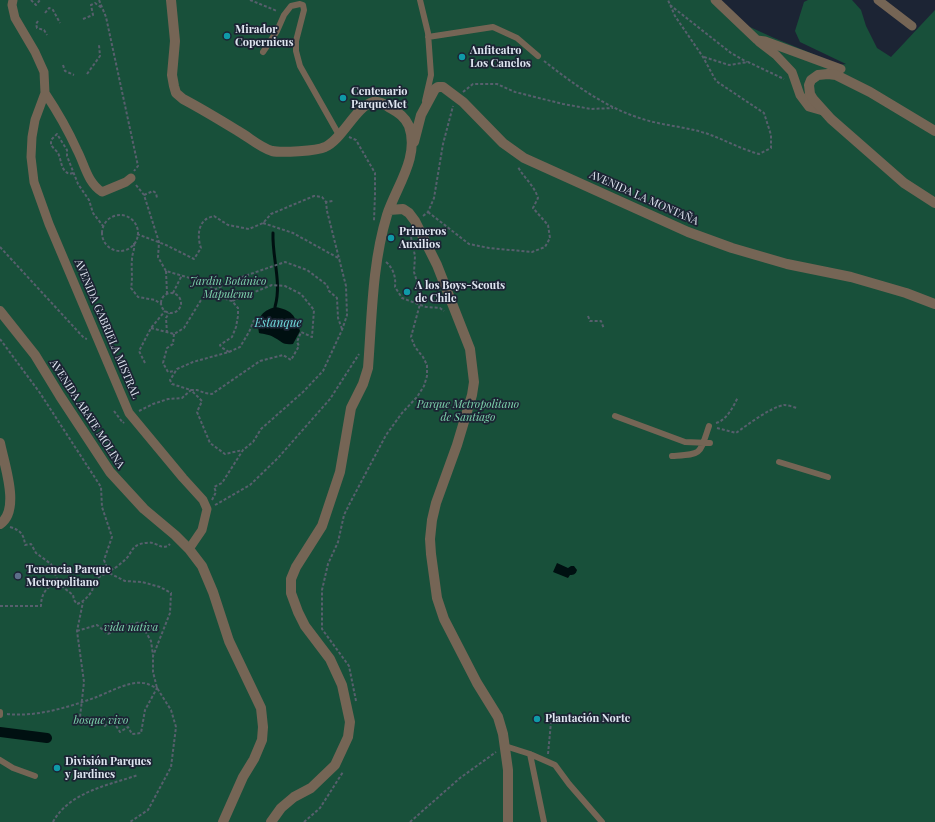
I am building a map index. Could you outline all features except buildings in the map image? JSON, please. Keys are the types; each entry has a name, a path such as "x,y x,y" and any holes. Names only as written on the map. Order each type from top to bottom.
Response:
{"street":[{"name":"AVENIDA GABRIELA MISTRAL","path":"13,0 12,5 15,18 44,72 45,93 35,120 31,156 34,182 49,224 131,415 203,500 207,509"},
{"path":"171,0 175,41 172,75 176,93 183,99 264,148 278,152 310,150 326,147 344,136 352,120 367,105 374,102 384,104 399,113 404,118 411,133 409,158 389,210 377,255 368,368 363,384 351,408 340,472 322,526 296,567 291,579 291,593 298,612 305,626 330,659 342,685 350,722 348,736 335,765 311,788 294,797 281,808 271,822"},
{"path":"714,0 761,41 792,72 800,95 809,107 823,111"},
{"path":"878,0 912,26"},
{"path":"761,41 841,69"},
{"path":"935,131 852,82 836,75 828,74 815,77 811,80 809,85 810,94 823,111 904,183 935,203"},
{"name":"AVENIDA LA MONTAÑA","path":"409,158 421,115 435,89 438,87 443,87 464,102 503,143 524,158 688,232 787,264 851,277 935,304"},
{"name":"AVENIDA GABRIELA MISTRAL","path":"45,93 77,150 89,179 95,187 102,192 112,189 131,178"},
{"path":"389,210 403,209 409,213 415,221 437,265 470,349 474,382 472,395 457,445 436,503 430,539 431,554 437,598 444,619 477,683 498,717 505,746 508,770 508,822"},
{"name":"AVENIDA ABATE MOLINA","path":"0,310 34,355 110,472 144,509 188,549 202,566 213,592 229,641 261,708 264,727 262,740 254,759 243,777 223,822"},
{"path":"0,443 11,500 9,513 6,519 0,523"},
{"path":"188,549 202,530 207,509"}],"lane":[{"path":"420,0 428,37 431,75 421,115"},
{"path":"263,52 277,31 284,14 291,6 300,4 303,5 304,10 296,41 296,51 300,66 344,136"},
{"path":"428,37 492,27 517,38 538,56"},
{"path":"615,416 685,442 710,443"},
{"path":"672,456 694,454 700,451 709,426"},
{"path":"779,462 828,476"},
{"path":"505,746 530,754 556,765 569,784 602,822"},
{"path":"530,754 544,822"},
{"path":"0,760 13,768 35,776"}],"path":[{"path":"31,0 36,5 40,0"},
{"path":"99,0 106,17 138,166 131,178 144,195 160,242 158,257 166,271 167,294"},
{"path":"250,0 284,14"},
{"path":"538,56 576,85 613,108 646,120 707,134 741,149 759,154 771,148 772,135 764,113 716,80 675,16 668,0"},
{"path":"83,19 93,15 91,5 95,3 103,8"},
{"path":"670,4 731,53 796,85"},
{"path":"45,13 48,8 53,10 60,23"},
{"path":"38,21 36,24 37,28 44,30 47,34"},
{"path":"87,74 100,56 98,45"},
{"path":"702,57 729,65 748,62"},
{"path":"63,65 65,71 74,74"},
{"path":"356,706 350,666 322,629 322,590 328,564 338,542 344,515 370,463 390,429 417,397 424,386 427,376 427,366 423,357 415,347 411,337 420,304 419,288 414,272 415,256 410,231 415,221 428,212 434,198 443,144 456,97 473,84 496,84 515,92 563,104 591,109 613,108"},
{"path":"73,173 69,174 65,172 60,164 58,154 51,145 51,140 57,134 67,150 67,156 78,184 89,200 93,212 103,226 103,239 105,242 111,248 123,250 134,243"},
{"path":"344,136 356,140 375,173 375,200"},
{"path":"428,212 469,244 489,248 532,252 545,247 550,238 548,225 533,208 538,198 535,190 521,173 516,162 524,158"},
{"path":"144,195 153,191 156,193 157,198"},
{"path":"137,234 160,242 194,259 201,248 198,239 199,231 204,221 214,216 228,225 249,229 263,223 271,214 314,196 322,197 326,202 346,286 347,315 342,330 323,371 261,429 253,442 243,450 222,483 214,488 216,492 212,500 203,500"},
{"path":"326,202 333,201"},
{"path":"103,226 110,218 121,215 127,216 135,224 137,234 134,243 135,250 132,258 133,278 131,288 138,297 155,300 161,304 165,312 176,312 181,304 179,297 174,293 167,294 162,298 161,304"},
{"path":"263,223 293,233 340,259"},
{"path":"0,247 84,338 98,339"},
{"path":"377,255 389,265 396,278 395,287 402,298 446,311"},
{"path":"150,328 174,334 184,328 201,300 214,290 236,279 285,262 307,270 327,285 329,291 337,298 338,318 342,330"},
{"path":"166,271 207,283 222,298 232,300 272,285 285,286 302,294 314,310 312,337 301,332 297,342 299,346 291,360 282,355 260,361 212,394 191,390 172,384 170,380 175,371"},
{"path":"174,293 182,275"},
{"path":"229,352 220,345 232,337 236,327 238,308 232,300"},
{"path":"145,363 139,351 150,328 165,312"},
{"path":"167,332 166,318 169,313"},
{"path":"588,316 590,321 602,321 604,329"},
{"path":"174,334 173,344 167,348 163,363 168,372 175,371 193,362 229,352 240,347 254,320"},
{"path":"0,339 40,393 101,487 102,507 112,537 104,560 108,573"},
{"path":"207,509 250,485 278,458 330,399 359,354"},
{"path":"191,390 202,402 197,412 210,443 225,454 243,450"},
{"path":"114,411 123,423 131,415 153,404 168,399 182,398 191,390"},
{"path":"709,426 722,421 738,397"},
{"path":"709,426 736,433 759,417 774,409 785,405 797,408"},
{"path":"0,523 19,530 24,538 25,545 32,544 36,553 51,564 62,587"},
{"path":"108,573 129,555 134,547 141,544 150,543 162,547 168,546 174,535"},
{"path":"153,656 170,612 171,593 160,586 142,582 125,581 108,573 102,574 94,582 92,591 83,602 77,631 84,682 80,717 93,723 96,718 105,726 111,718 120,732 128,727 132,734 141,733 145,710 157,688"},
{"path":"0,606 40,606 45,590 50,585 56,584 73,595 77,604 83,602"},
{"path":"77,631 97,625 108,634 120,627 140,622 151,641 153,672 157,688 171,710 176,727 171,767 148,810 130,822"},
{"path":"0,714 19,716 38,714 81,702 129,685 144,682 157,688"},
{"path":"547,762 552,712"},
{"path":"410,822 460,778 505,746"},
{"path":"304,822 320,808 346,768"},
{"path":"53,822 57,815 72,801 87,793 138,775"}],"green space":[{"name":"Parque Metropolitano de Santiago","path":"0,0 713,0 728,17 840,65 846,64 800,42 795,31 804,2 808,0 852,0 861,10 866,26 877,48 891,57 935,10 935,822 0,822"}],"water":[{"name":"Estanque","path":"275,307 292,314 296,321 300,331 293,344 285,344 272,336 259,333 258,324 261,316 266,311"},
{"path":"557,563 568,568 574,566 577,571 568,578 553,572"}],"waterway":[{"path":"273,233 278,288 275,307"},
{"path":"0,732 47,738"}],"place":[{"name":"Mirador Copernicus","path":"227,36"},
{"name":"Anfiteatro Los Canelos","path":"462,57"},
{"name":"Centenario ParqueMet","path":"343,98"},
{"name":"Primeros Auxilios","path":"391,238"},
{"name":"A los Boys-Scouts de Chile","path":"407,292"},
{"name":"Tenencia Parque Metropolitano","path":"18,576"},
{"name":"Plantación Norte","path":"537,719"},
{"name":"División Parques y Jardines","path":"57,768"}],"park label":[{"name":"Jardín Botánico Mapulemu","path":"228,288"},
{"name":"vida nativa","path":"131,628"},
{"name":"bosque vivo","path":"101,721"}]}
